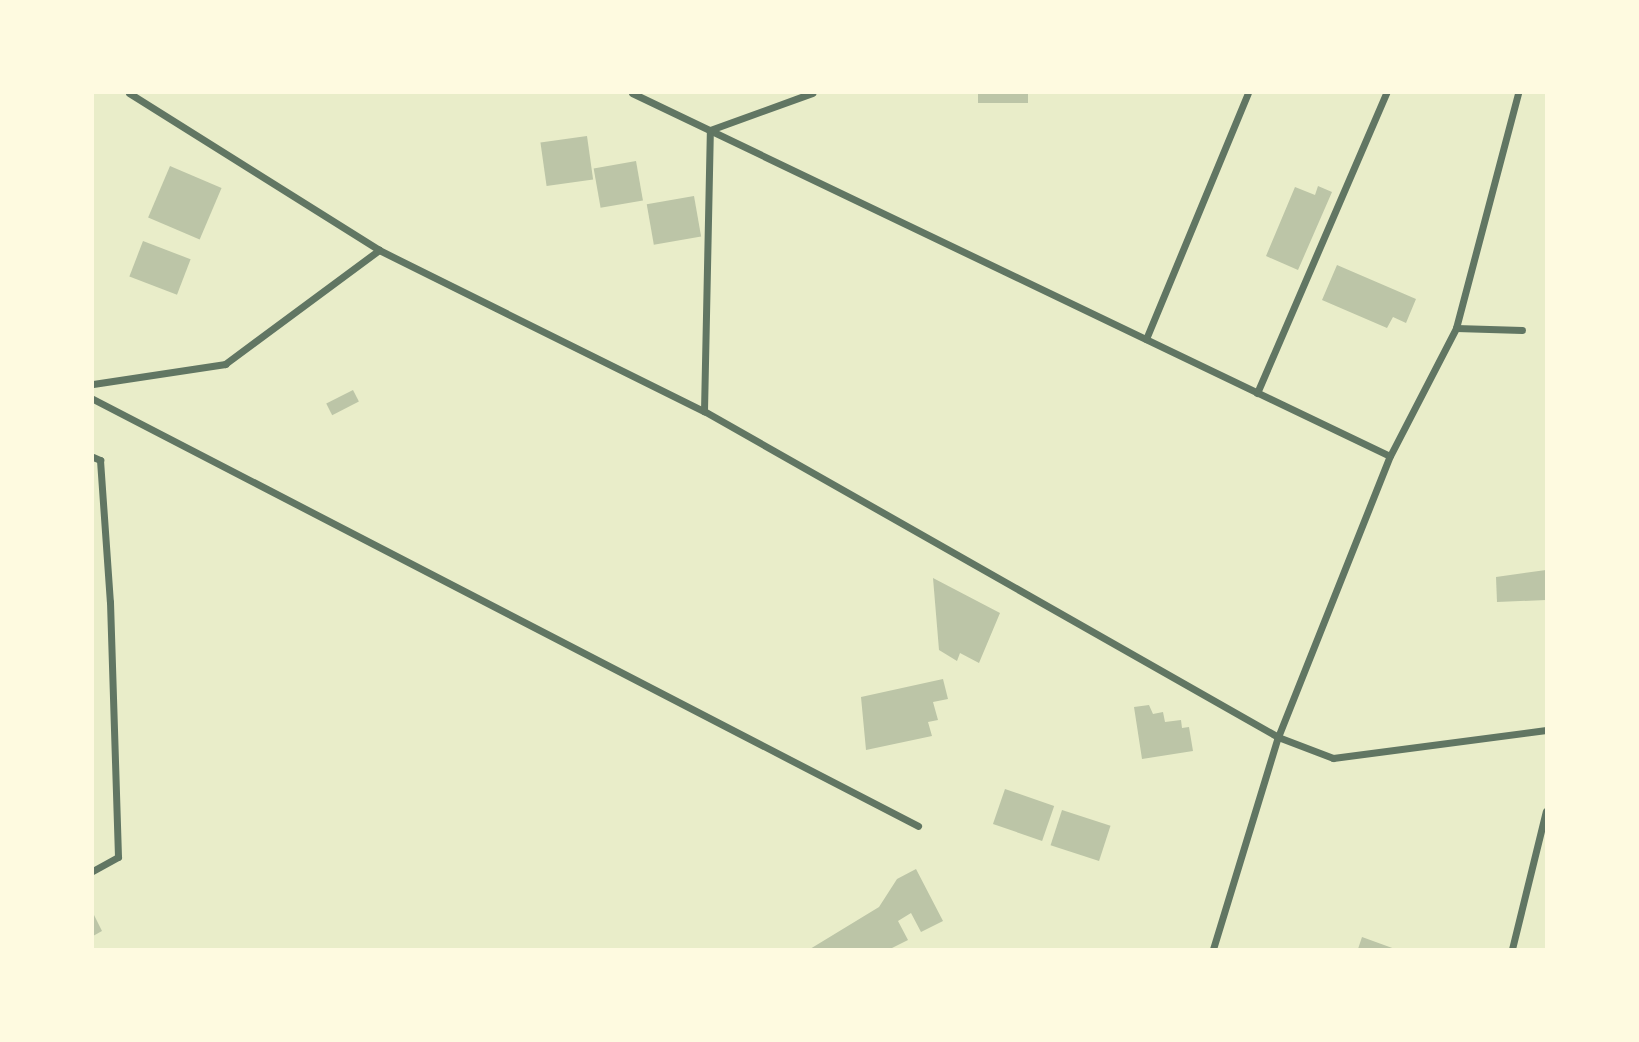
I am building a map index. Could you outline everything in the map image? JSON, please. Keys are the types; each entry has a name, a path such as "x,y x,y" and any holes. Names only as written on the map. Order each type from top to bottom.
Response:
{"street":[{"path":"129,93 379,250 704,411 1278,737 1333,758 1546,730"},
{"path":"632,93 1390,456"},
{"path":"710,130 812,93"},
{"path":"1146,340 1248,93"},
{"path":"1257,393 1386,93"},
{"path":"1213,949 1278,737 1390,456 1456,328 1518,93"},
{"path":"704,411 710,130"},
{"path":"93,384 225,364 379,250"},
{"path":"1456,328 1522,330"},
{"path":"93,399 918,827"},
{"path":"93,457 100,460 110,603 118,857 93,871"},
{"path":"1511,949 1546,811"}],"building":[{"path":"978,93 1028,93 1028,103 978,103"},
{"path":"587,136 593,180 547,186 540,143"},
{"path":"636,161 643,200 601,208 594,168"},
{"path":"170,166 222,188 200,239 148,218"},
{"path":"1318,186 1332,192 1298,270 1266,256 1295,187 1315,195"},
{"path":"694,196 701,236 654,245 647,204"},
{"path":"143,241 191,259 177,295 129,276"},
{"path":"1337,265 1416,299 1406,323 1393,317 1387,328 1322,300"},
{"path":"353,390 359,402 332,415 326,404"},
{"path":"1546,570 1546,600 1497,602 1496,577"},
{"path":"933,578 1000,613 979,663 960,653 957,661 939,650"},
{"path":"943,679 948,699 933,702 938,720 928,722 932,736 866,750 861,697"},
{"path":"1149,705 1153,714 1163,712 1165,722 1181,720 1182,728 1189,727 1193,751 1142,759 1134,707"},
{"path":"1005,789 1054,806 1042,841 993,824"},
{"path":"1062,810 1111,826 1099,861 1051,845"},
{"path":"916,869 943,921 921,932 911,913 898,921 908,940 890,949 810,949 879,907 897,879"},
{"path":"93,913 102,931 93,936"},
{"path":"1362,937 1395,949 1358,949"}]}
